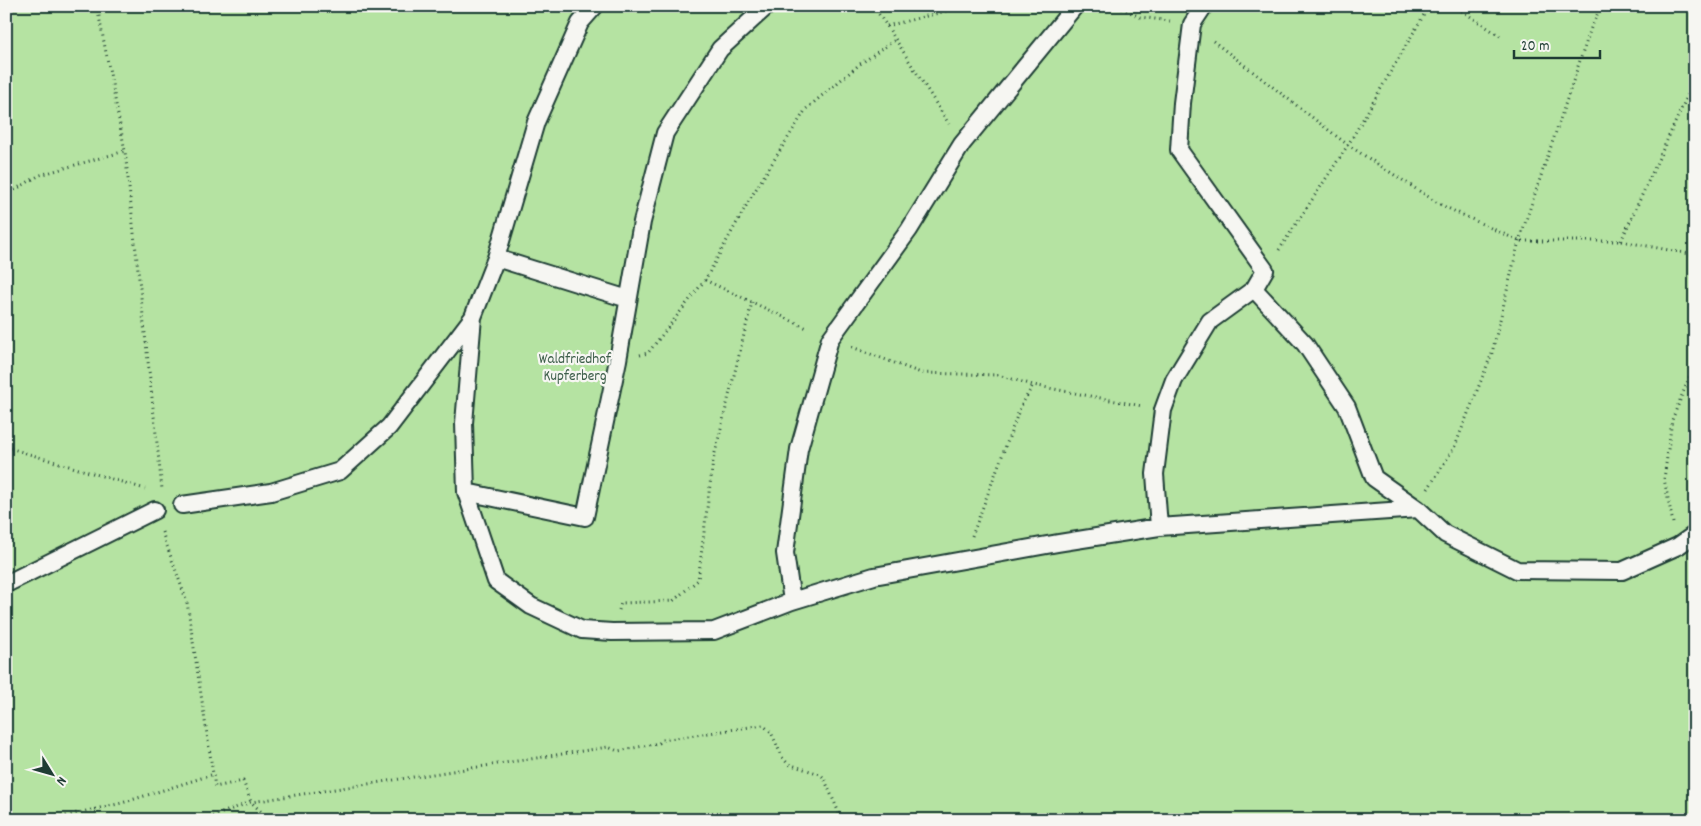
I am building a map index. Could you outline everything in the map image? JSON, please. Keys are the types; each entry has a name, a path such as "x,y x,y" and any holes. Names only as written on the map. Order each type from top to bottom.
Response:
{"lane":[{"path":"182,505 271,492 340,471 390,427 473,317 496,258 536,122 580,23 595,6"},
{"path":"466,492 585,516 618,360 642,222 665,133 720,49 766,6"},
{"path":"792,601 785,553 799,449 830,339 909,230 962,144 1075,6"},
{"path":"1159,527 1155,474 1163,410 1174,380 1210,321 1254,289 1266,270 1179,150 1182,103 1192,24 1204,6"},
{"path":"496,258 628,299"},
{"path":"1254,289 1304,344 1347,407 1374,478 1418,509 1445,534 1518,570 1622,571 1678,546 1695,534"},
{"path":"473,317 464,423 466,492 496,581 531,606 582,630 612,632 714,631 792,601 874,576 964,560 1159,527 1418,509"},
{"path":"6,584 154,510"}],"path":[{"path":"97,6 125,151 162,494"},
{"path":"873,6 962,144"},
{"path":"887,26 966,6"},
{"path":"1117,6 1140,17 1192,24 1348,145 1442,205 1519,242 1621,241 1695,255"},
{"path":"1266,270 1348,145 1429,6"},
{"path":"1460,6 1462,11 1503,38"},
{"path":"1418,509 1455,446 1492,353 1519,242 1591,28 1601,6"},
{"path":"618,360 648,353 706,280 751,197 806,109 860,64 895,40"},
{"path":"1621,241 1695,79"},
{"path":"6,195 40,175 125,151"},
{"path":"706,280 830,339 921,373 998,375 1034,385 1163,410"},
{"path":"612,632 621,603 674,601 698,580 713,461 752,302"},
{"path":"1678,546 1664,479 1672,420 1695,363"},
{"path":"964,560 1020,408 1034,385"},
{"path":"6,447 162,494 182,505"},
{"path":"154,510 187,602 214,787 243,781 251,802 270,820"},
{"path":"203,820 251,802 608,747 618,751 659,743 662,740 764,725 771,732 782,757 788,764 820,774 824,778 842,820"},
{"path":"6,820 60,818 122,803 212,775"}],"green space":[{"name":"Waldfriedhof Kupferberg","path":"6,6 1695,6 1695,820 6,820"}]}
